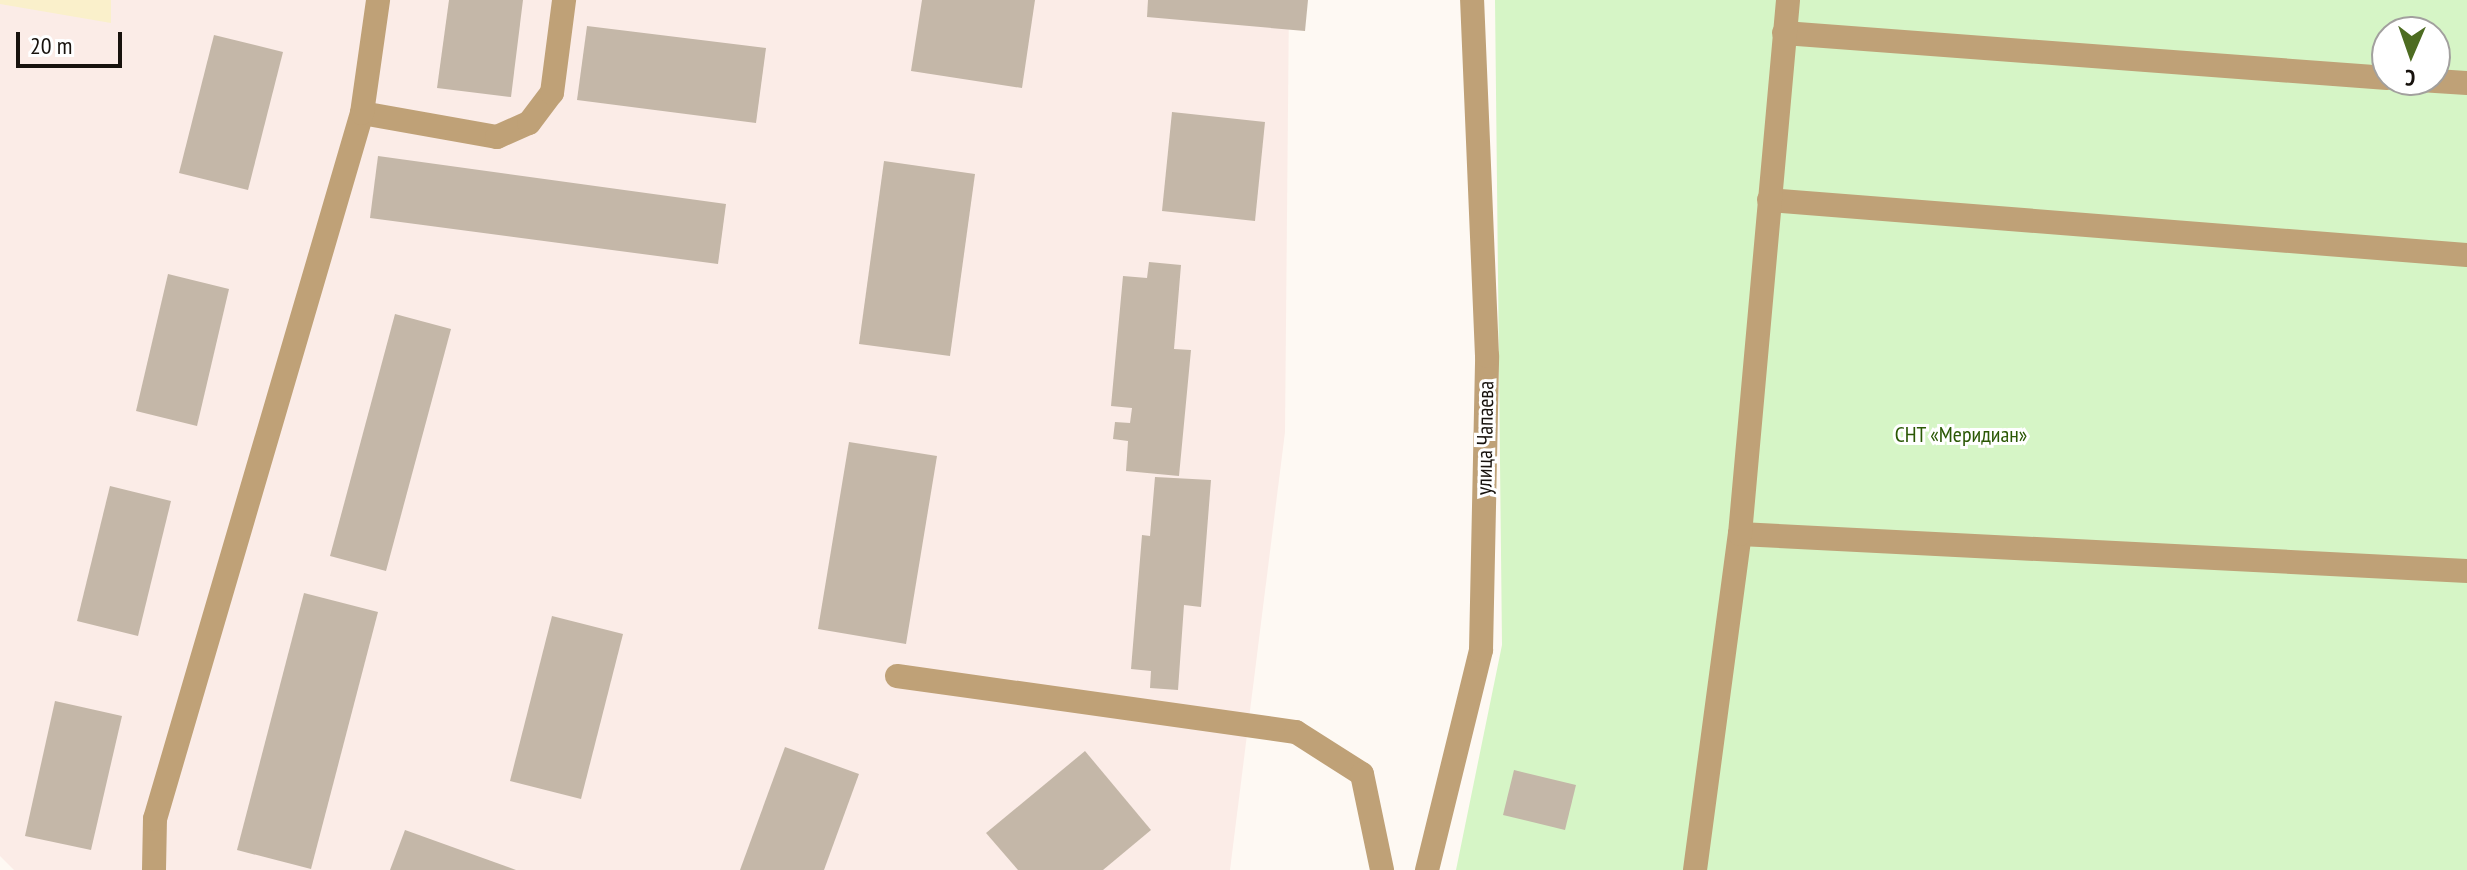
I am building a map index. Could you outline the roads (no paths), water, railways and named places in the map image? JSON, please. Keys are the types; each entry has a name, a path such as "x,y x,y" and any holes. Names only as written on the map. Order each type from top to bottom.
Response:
{"street":[{"path":"154,870 155,819 362,113 378,0"},
{"path":"362,113 497,137 529,123 552,93 564,0"},
{"name":"улица Чапаева","path":"1427,870 1481,650 1487,356 1472,0"},
{"path":"1695,870 1740,534 1788,0"},
{"path":"1784,33 2371,77"},
{"path":"1769,200 2467,255"},
{"path":"1740,534 2467,571"},
{"path":"897,676 1296,732 1362,774 1382,870"}],"park label":[{"name":"СНТ «Меридиан»","path":"1961,435"}]}
